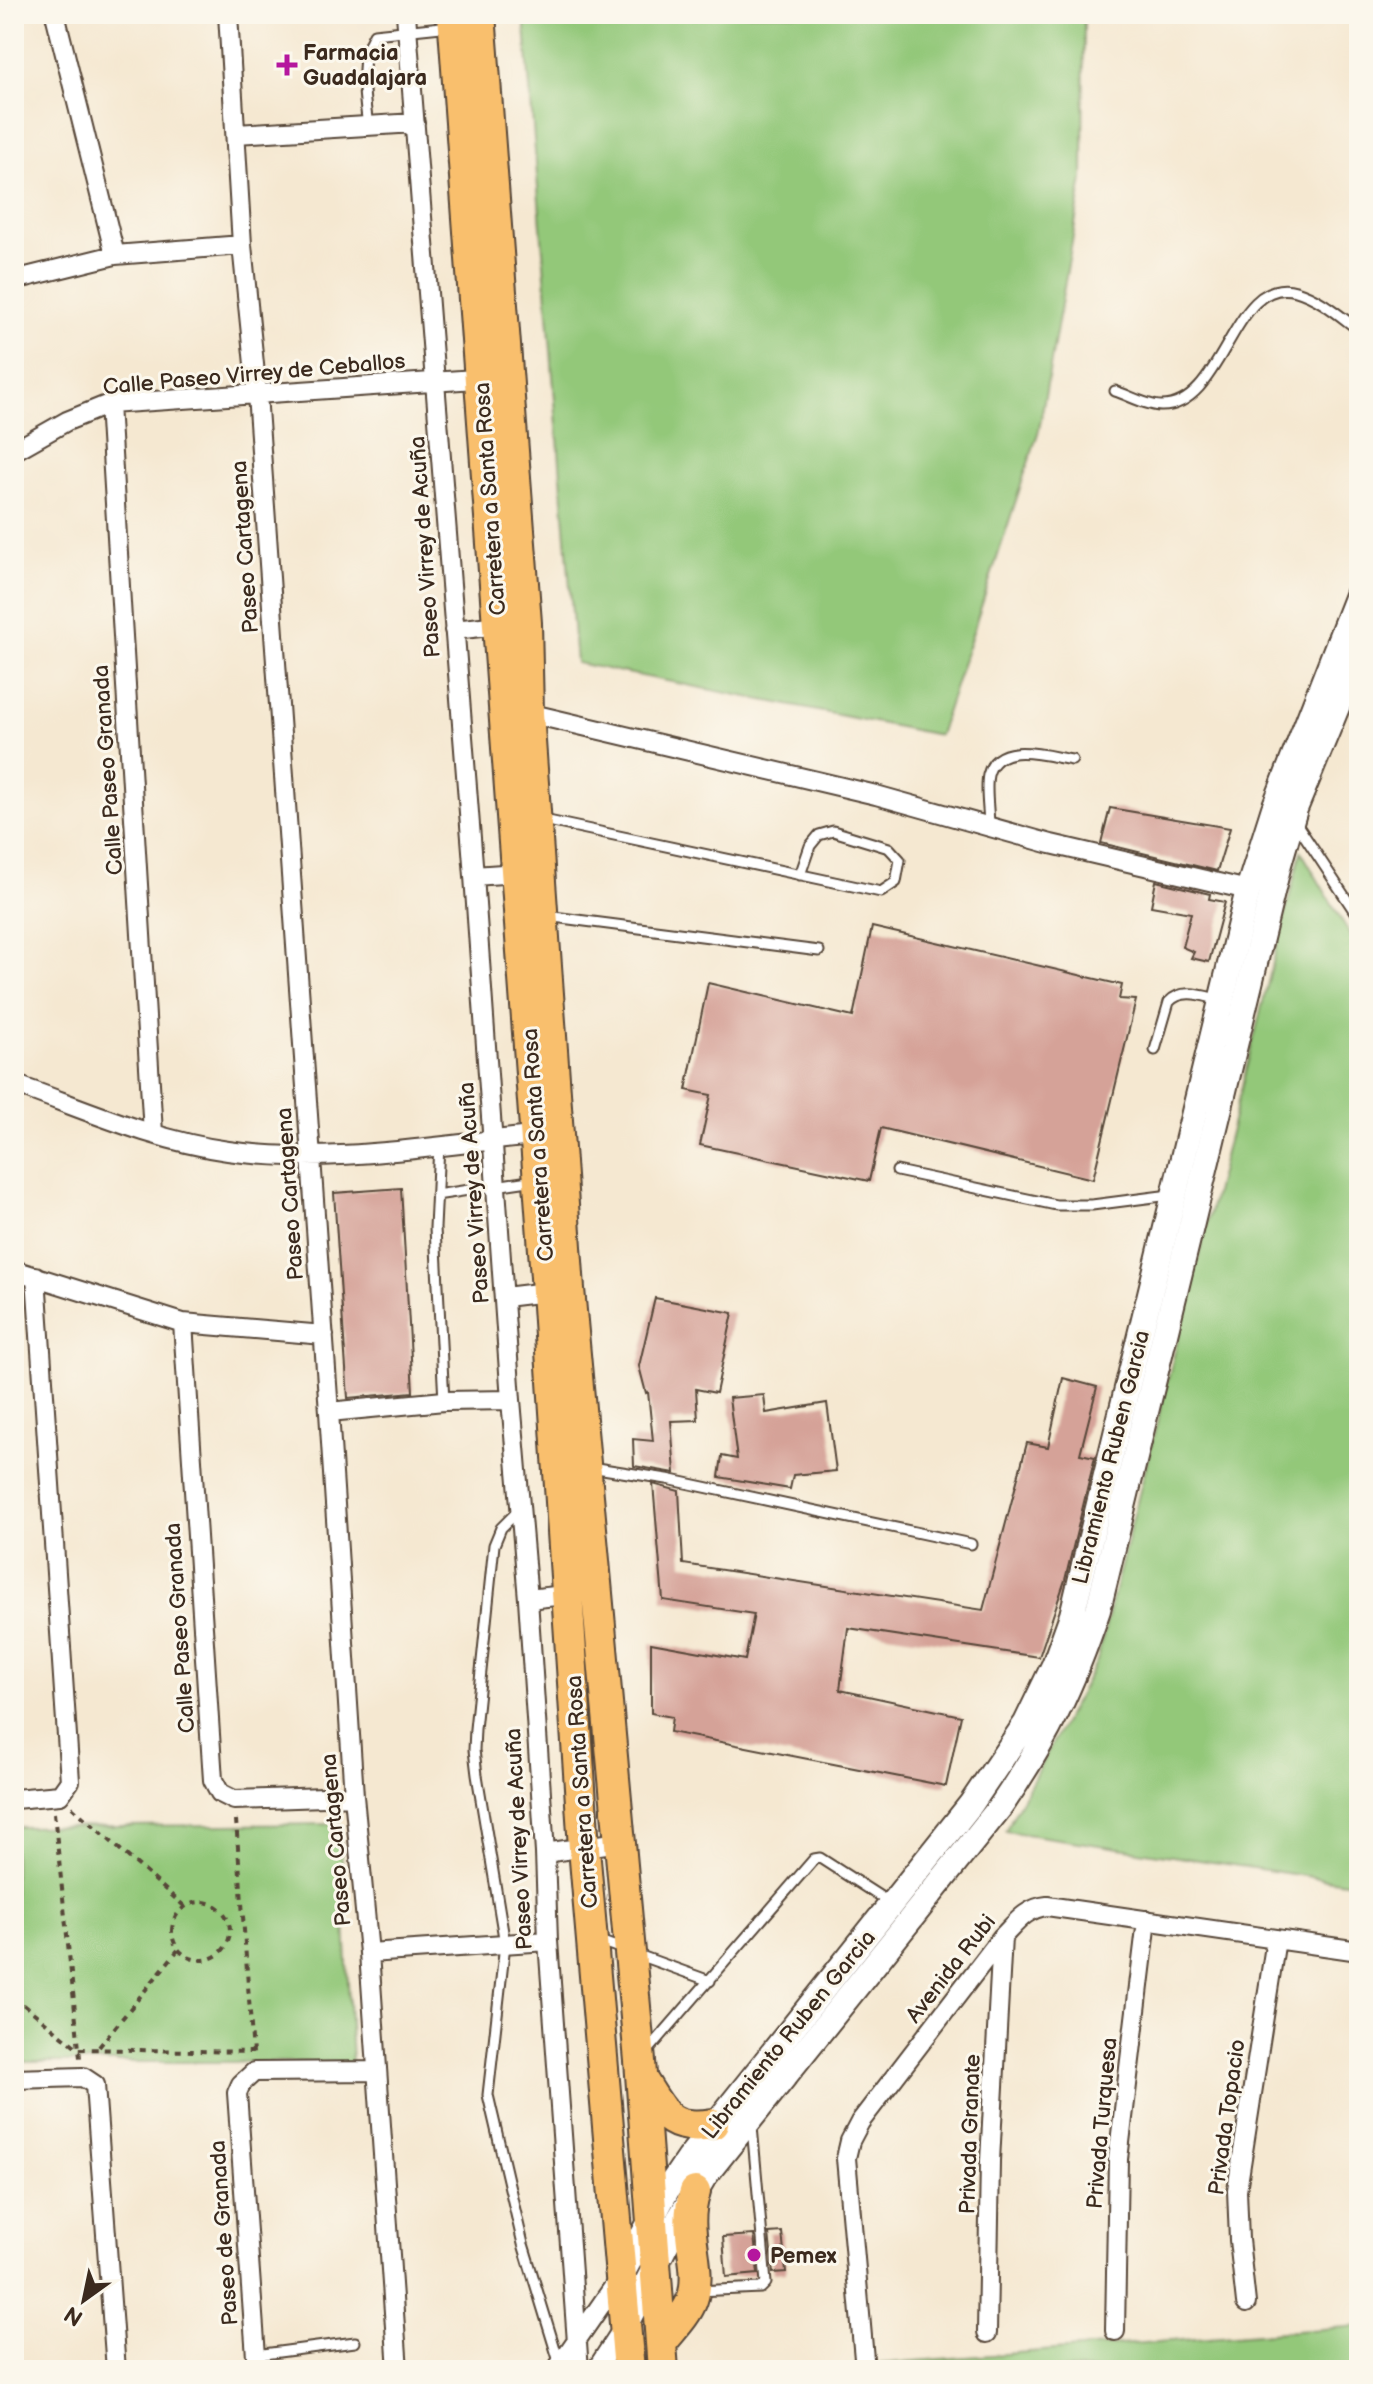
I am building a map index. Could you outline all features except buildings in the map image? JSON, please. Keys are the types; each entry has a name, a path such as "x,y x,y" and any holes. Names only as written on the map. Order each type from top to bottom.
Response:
{"main road":[{"name":"Carretera a Santa Rosa","path":"462,18 494,378 526,623 528,713 543,916 548,1134 572,1465 597,1591 640,2070 650,2219 666,2361"},
{"name":"Carretera a Santa Rosa","path":"494,378 499,625 517,873 548,1134"},
{"name":"Carretera a Santa Rosa","path":"572,1465 567,1595 584,1848 629,2370"},
{"path":"640,2070 662,2111 680,2125 713,2124"},
{"path":"666,2361 694,2291 689,2216 695,2192"}],"street":[{"path":"55,14 115,255"},
{"name":"Paseo Cartagena","path":"228,14 242,245 257,394 354,1796 369,1953 398,2370"},
{"name":"Paseo Virrey de Acuña","path":"407,22 528,1599 548,1941 579,2370"},
{"path":"236,134 415,123"},
{"path":"14,280 115,255 242,245"},
{"name":"Calle Paseo Virrey de Ceballos","path":"14,451 67,421 109,404 494,378"},
{"name":"Calle Paseo Granada","path":"109,404 153,1133"},
{"name":"Libramiento Ruben Garcia","path":"621,2276 667,2190 713,2124 971,1804 1011,1746 1054,1665 1072,1615 1248,890 1274,808 1359,590"},
{"path":"454,630 499,625"},
{"name":"Libramiento Ruben Garcia","path":"626,2324 695,2192 1001,1806 1048,1733 1079,1667 1098,1610 1292,817 1359,654"},
{"path":"528,713 861,791 1051,844 1248,890"},
{"path":"474,876 517,873"},
{"path":"14,1084 153,1133 229,1151 311,1157 548,1134"},
{"path":"14,1270 183,1323 324,1335"},
{"path":"14,1799 61,1791 36,1276"},
{"path":"505,1297 558,1290"},
{"name":"Calle Paseo Granada","path":"183,1323 213,1780 220,1793 234,1800"},
{"path":"329,1412 444,1401 511,1400"},
{"path":"528,1599 597,1591"},
{"path":"234,1800 354,1796"},
{"path":"545,1853 619,1842"},
{"name":"Avenida Rubi","path":"865,2370 846,2158 850,2141 860,2122 1002,1937 1024,1914 1039,1907 1359,1951"},
{"name":"Privada Turquesa","path":"1115,2331 1118,2159 1147,1920"},
{"name":"Privada Granate","path":"987,2333 990,2161 1002,1937"},
{"name":"Privada Topacio","path":"1246,2303 1237,2190 1276,1939"},
{"path":"369,1953 548,1941"},
{"path":"254,2072 377,2071"},
{"name":"Paseo de Granada","path":"254,2072 241,2084 237,2093 256,2362"},
{"path":"14,2079 83,2077 95,2085 116,2370"},
{"path":"558,2368 621,2276"},
{"path":"596,2370 626,2324"}],"lane":[{"path":"368,126 364,102 365,49 374,34 407,22 462,18"},
{"path":"1115,391 1160,407 1176,403 1197,391 1257,299 1277,292 1294,290 1320,302 1359,330"},
{"path":"989,827 988,775 997,760 1015,751 1072,760"},
{"path":"1292,817 1359,918"},
{"path":"536,819 844,887 881,892 896,882 900,860 889,848 833,831 819,835 810,846 800,875"},
{"path":"543,916 819,951"},
{"path":"1155,1050 1169,1002 1174,996 1182,993 1221,1000"},
{"path":"439,1145 435,1228 444,1401"},
{"path":"897,1171 1056,1205 1092,1205 1174,1195"},
{"path":"436,1195 551,1178"},
{"path":"572,1465 667,1479 971,1544"},
{"path":"520,1509 501,1528 494,1545 474,1750 505,1944 488,2095 523,2244 558,2368"},
{"path":"640,2070 710,1981 816,1858 892,1904"},
{"path":"592,1938 710,1981"},
{"path":"694,2291 761,2288 766,2283 751,2119"},
{"path":"256,2362 355,2342"}],"path":[{"path":"61,1791 184,1906"},
{"path":"61,1791 83,2077"},
{"path":"234,1800 254,2072"},
{"path":"208,1902 227,1917 230,1929 229,1941 222,1951 212,1958 200,1960 178,1950 172,1939 171,1927 184,1906 208,1902"},
{"path":"230,1929 245,1929"},
{"path":"99,2047 178,1950"},
{"path":"14,1997 79,2049 253,2052"},
{"path":"1301,2369 1313,2366 1326,2370"}],"green space":[{"path":"524,14 1084,14 1083,179 1039,430 939,735 576,663"},
{"path":"1301,851 1359,950 1359,1884 1005,1831 1097,1661"},
{"path":"340,1824 352,2062 14,2062 14,1827"},
{"path":"1359,2326 1359,2370 879,2370 878,2364"}],"place":[{"name":"Farmacia Guadalajara","path":"287,65"},
{"name":"Pemex","path":"754,2255"}]}
